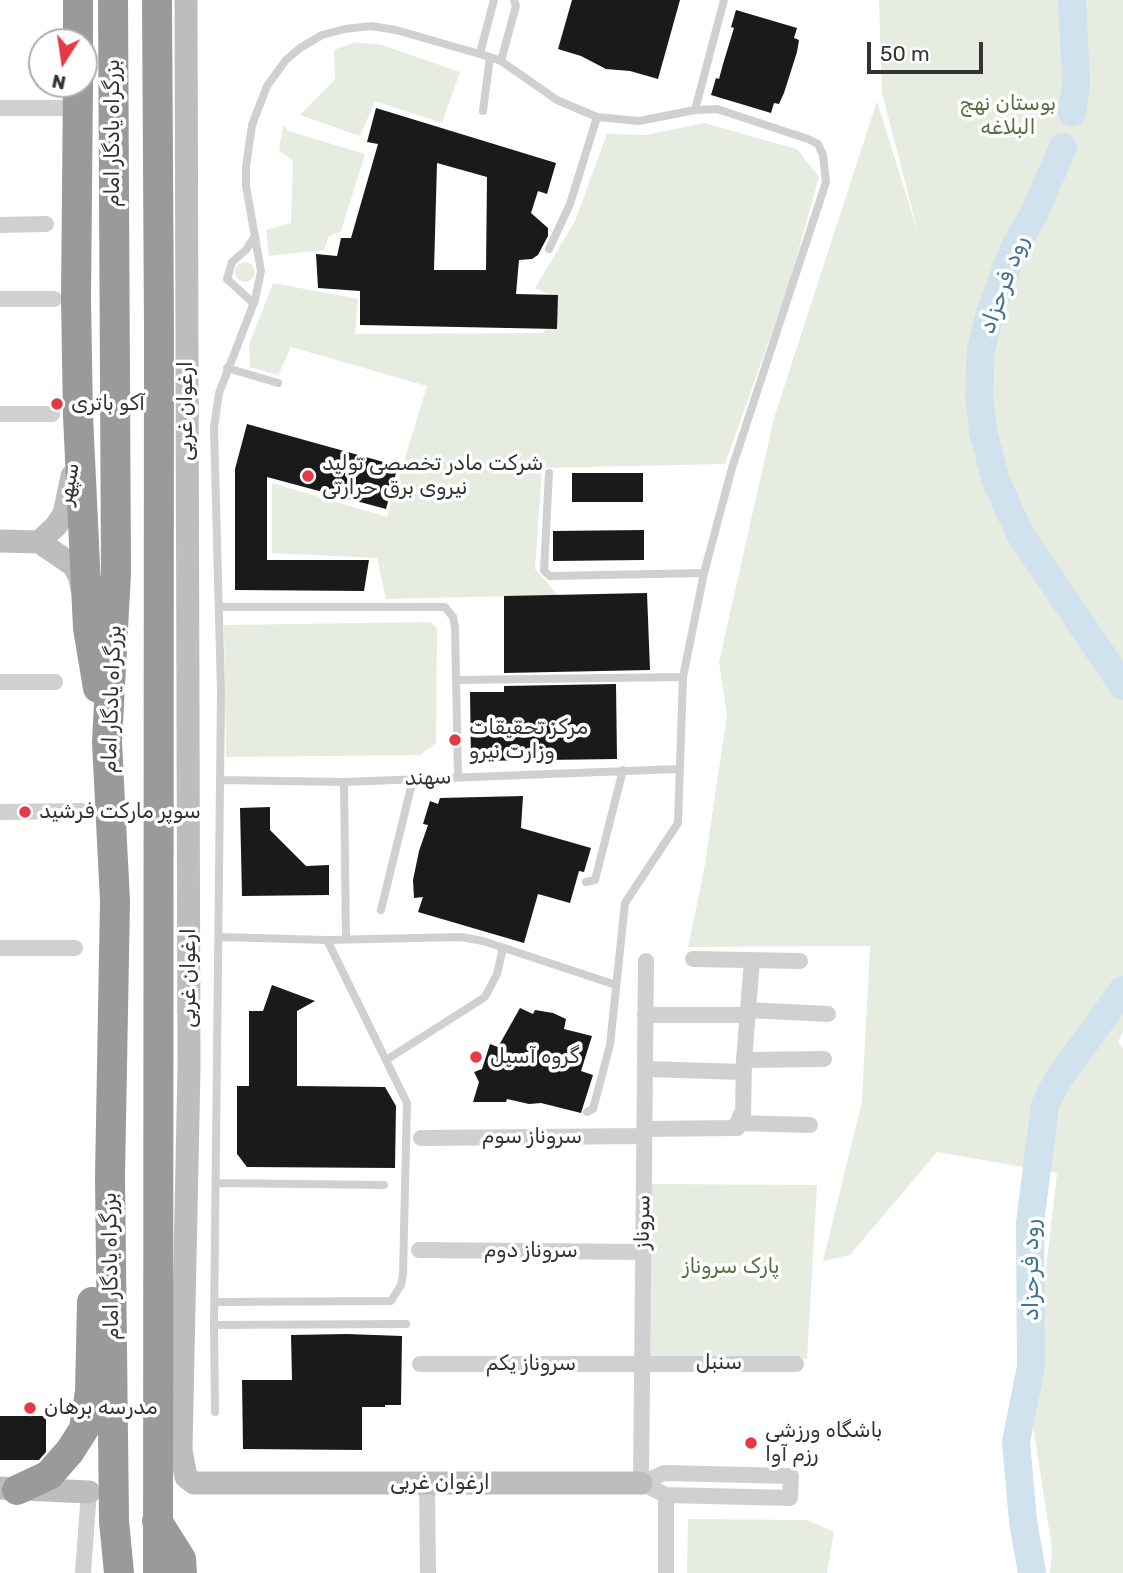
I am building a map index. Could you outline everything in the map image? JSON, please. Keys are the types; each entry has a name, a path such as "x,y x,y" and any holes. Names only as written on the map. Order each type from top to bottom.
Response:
{"highway":[{"path":"78,0 78,28"},
{"name":"بزرگراه یادگار امام","path":"113,0 116,573 107,742 115,901 110,1177 115,1571"},
{"name":"بزرگراه یادگار امام","path":"157,0 157,1520 166,1570"},
{"path":"78,98 76,299 65,415 88,628 107,742"},
{"path":"8,1489 49,1475 70,1451 84,1429 90,1392 93,1275 102,1210 110,1177"}],"street":[{"name":"ارغوان غربی","path":"188,7 189,1068 181,1450 186,1477 194,1483 640,1483 664,1474 791,1476 790,1498 666,1495 640,1483"},
{"path":"0,108 65,98"},
{"path":"0,225 46,224"},
{"path":"0,299 54,299"},
{"path":"0,414 65,415"},
{"name":"سپهر","path":"39,542 56,526 67,506 65,415"},
{"path":"0,541 39,542 65,558 79,575 88,628"},
{"path":"0,682 55,682"},
{"path":"0,812 81,811"},
{"path":"0,948 75,948"},
{"path":"693,959 800,961"},
{"path":"737,1123 743,1114 752,960"},
{"name":"سروناز","path":"640,1483 646,961"},
{"path":"645,1015 828,1014"},
{"path":"645,1069 744,1066 824,1059"},
{"name":"سروناز سوم","path":"421,1138 644,1133 737,1128 737,1123 810,1125"},
{"name":"سروناز دوم","path":"419,1250 643,1252"},
{"name":"سنبل","path":"642,1363 796,1364"},
{"name":"سروناز یکم","path":"420,1364 642,1363"},
{"path":"427,1483 428,1573"},
{"path":"8,1489 89,1492 83,1573"},
{"path":"666,1495 666,1573"}],"lane":[{"path":"480,53 495,0"},
{"path":"501,61 516,6 514,0"},
{"path":"695,110 724,0"},
{"path":"215,1412 220,780 214,428 219,393 253,303 261,271 246,167 252,125 267,86 286,60 322,35 345,29 371,26 425,37 480,53 501,61 557,100 597,117 639,121 695,110 717,109 818,145 823,155 826,182 732,468 704,573 683,677 678,823 625,903 610,1045 593,1109 587,1112"},
{"path":"483,111 489,57"},
{"path":"549,249 570,204 597,117"},
{"path":"253,303 227,279 232,262 246,250 255,236"},
{"path":"227,368 278,383"},
{"path":"549,473 544,570 550,576 704,573"},
{"path":"219,607 444,607 453,617 455,627 458,777"},
{"path":"456,680 683,677"},
{"name":"سهند","path":"220,780 344,782 678,769"},
{"path":"586,882 595,880 623,770"},
{"path":"382,910 413,779"},
{"path":"344,782 346,939"},
{"path":"220,937 327,940 461,937 483,941 617,985"},
{"path":"215,1302 391,1301 397,1295 403,1275 407,1103 327,940"},
{"path":"386,1060 485,997 497,974 503,948"},
{"path":"217,1183 384,1185"},
{"path":"214,1325 406,1324"}],"green space":[{"name":"بوستان نهج البلاغه","path":"879,0 1123,0 1123,1031 1118,1042 1123,1049 1123,1573 1050,1573 1052,1549 1030,1406 1057,1173 937,1152 850,1255 823,1261 862,1101 870,946 688,947 704,870 727,715 719,662 774,418 877,101 919,236 882,93"},
{"path":"355,42 382,45 460,72 442,123 375,101 360,136 300,115 335,79 334,50"},
{"path":"704,123 797,149 819,177 789,284 725,464 542,468 535,569 558,595 386,599 377,558 272,553 272,483 387,517 427,386 291,347 278,375 250,367 249,345 273,283 358,299 355,334 544,333 552,296 535,288 575,221 607,134 646,135"},
{"path":"283,125 288,131 365,154 341,231 329,236 324,250 269,256 266,230 291,223 293,161 279,150"},
{"path":"241,262 249,262 255,272 249,282 241,282 235,276 235,268"},
{"path":"430,622 437,628 436,743 420,755 226,757 224,625"},
{"name":"پارک سروناز","path":"651,1184 817,1185 807,1359 648,1356"},
{"path":"688,1519 807,1520 834,1532 827,1573 687,1573"}],"building":[{"path":"572,0 680,0 658,79 630,71 606,69 581,56 558,49"},
{"path":"736,10 797,28 794,38 799,40 797,52 784,93 779,104 774,103 771,113 711,95 716,78 719,79 734,28 731,27"},
{"path":"376,108 556,163 547,194 538,191 531,213 548,228 548,236 538,255 532,259 519,260 516,294 558,295 557,329 360,325 360,291 318,288 316,254 337,256 341,238 351,238 378,144 367,142","holes":["437,163 487,177 486,270 434,270"]},
{"path":"247,424 398,466 386,509 267,477 267,560 369,560 364,591 235,590 235,469"},
{"path":"572,473 643,473 643,502 572,502"},
{"path":"644,530 644,560 553,561 553,531"},
{"path":"647,593 650,670 504,673 504,596"},
{"path":"616,684 617,759 471,761 470,692 504,692 504,686"},
{"path":"523,796 521,828 591,848 584,872 579,871 570,903 538,894 524,943 418,912 423,897 414,898 413,880 428,825 423,824 430,801 438,804 440,798"},
{"path":"270,807 270,830 306,866 329,865 329,895 242,896 240,808"},
{"path":"272,985 315,1001 297,1011 297,1086 385,1087 396,1106 395,1168 247,1167 237,1154 237,1086 249,1086 249,1011 263,1011"},
{"path":"520,1008 533,1014 535,1010 553,1013 566,1019 564,1029 592,1036 581,1071 593,1075 581,1113 541,1103 529,1104 507,1099 506,1102 473,1102 479,1082 474,1072 482,1069 490,1044 498,1047"},
{"path":"291,1335 402,1336 401,1405 362,1407 362,1450 243,1449 242,1380 292,1380"},
{"path":"0,1416 46,1416 46,1452 39,1460 0,1460"}],"waterway":[{"name":"رود فرحزاد","path":"1072,0 1076,84 1072,112"},
{"name":"رود فرحزاد","path":"1063,147 1034,214 1014,248 990,313 981,350 979,393 983,432 996,481 1020,534 1123,686"},
{"name":"رود فرحزاد","path":"1032,1573 1023,1521 1016,1442 1031,1367 1030,1223 1045,1105 1057,1081 1123,990"}],"place":[{"name":"آکو باتری","path":"57,404"},
{"name":"شرکت مادر تخصصی تولید نیروی برق حرارتی","path":"308,476"},
{"name":"مرکز تحقیقات وزارت نیرو","path":"455,740"},
{"name":"سوپر مارکت فرشید","path":"25,812"},
{"name":"گروه آسیل","path":"476,1057"},
{"name":"مدرسه برهان","path":"30,1408"},
{"name":"باشگاه ورزشی رزم آوا","path":"751,1443"}]}
